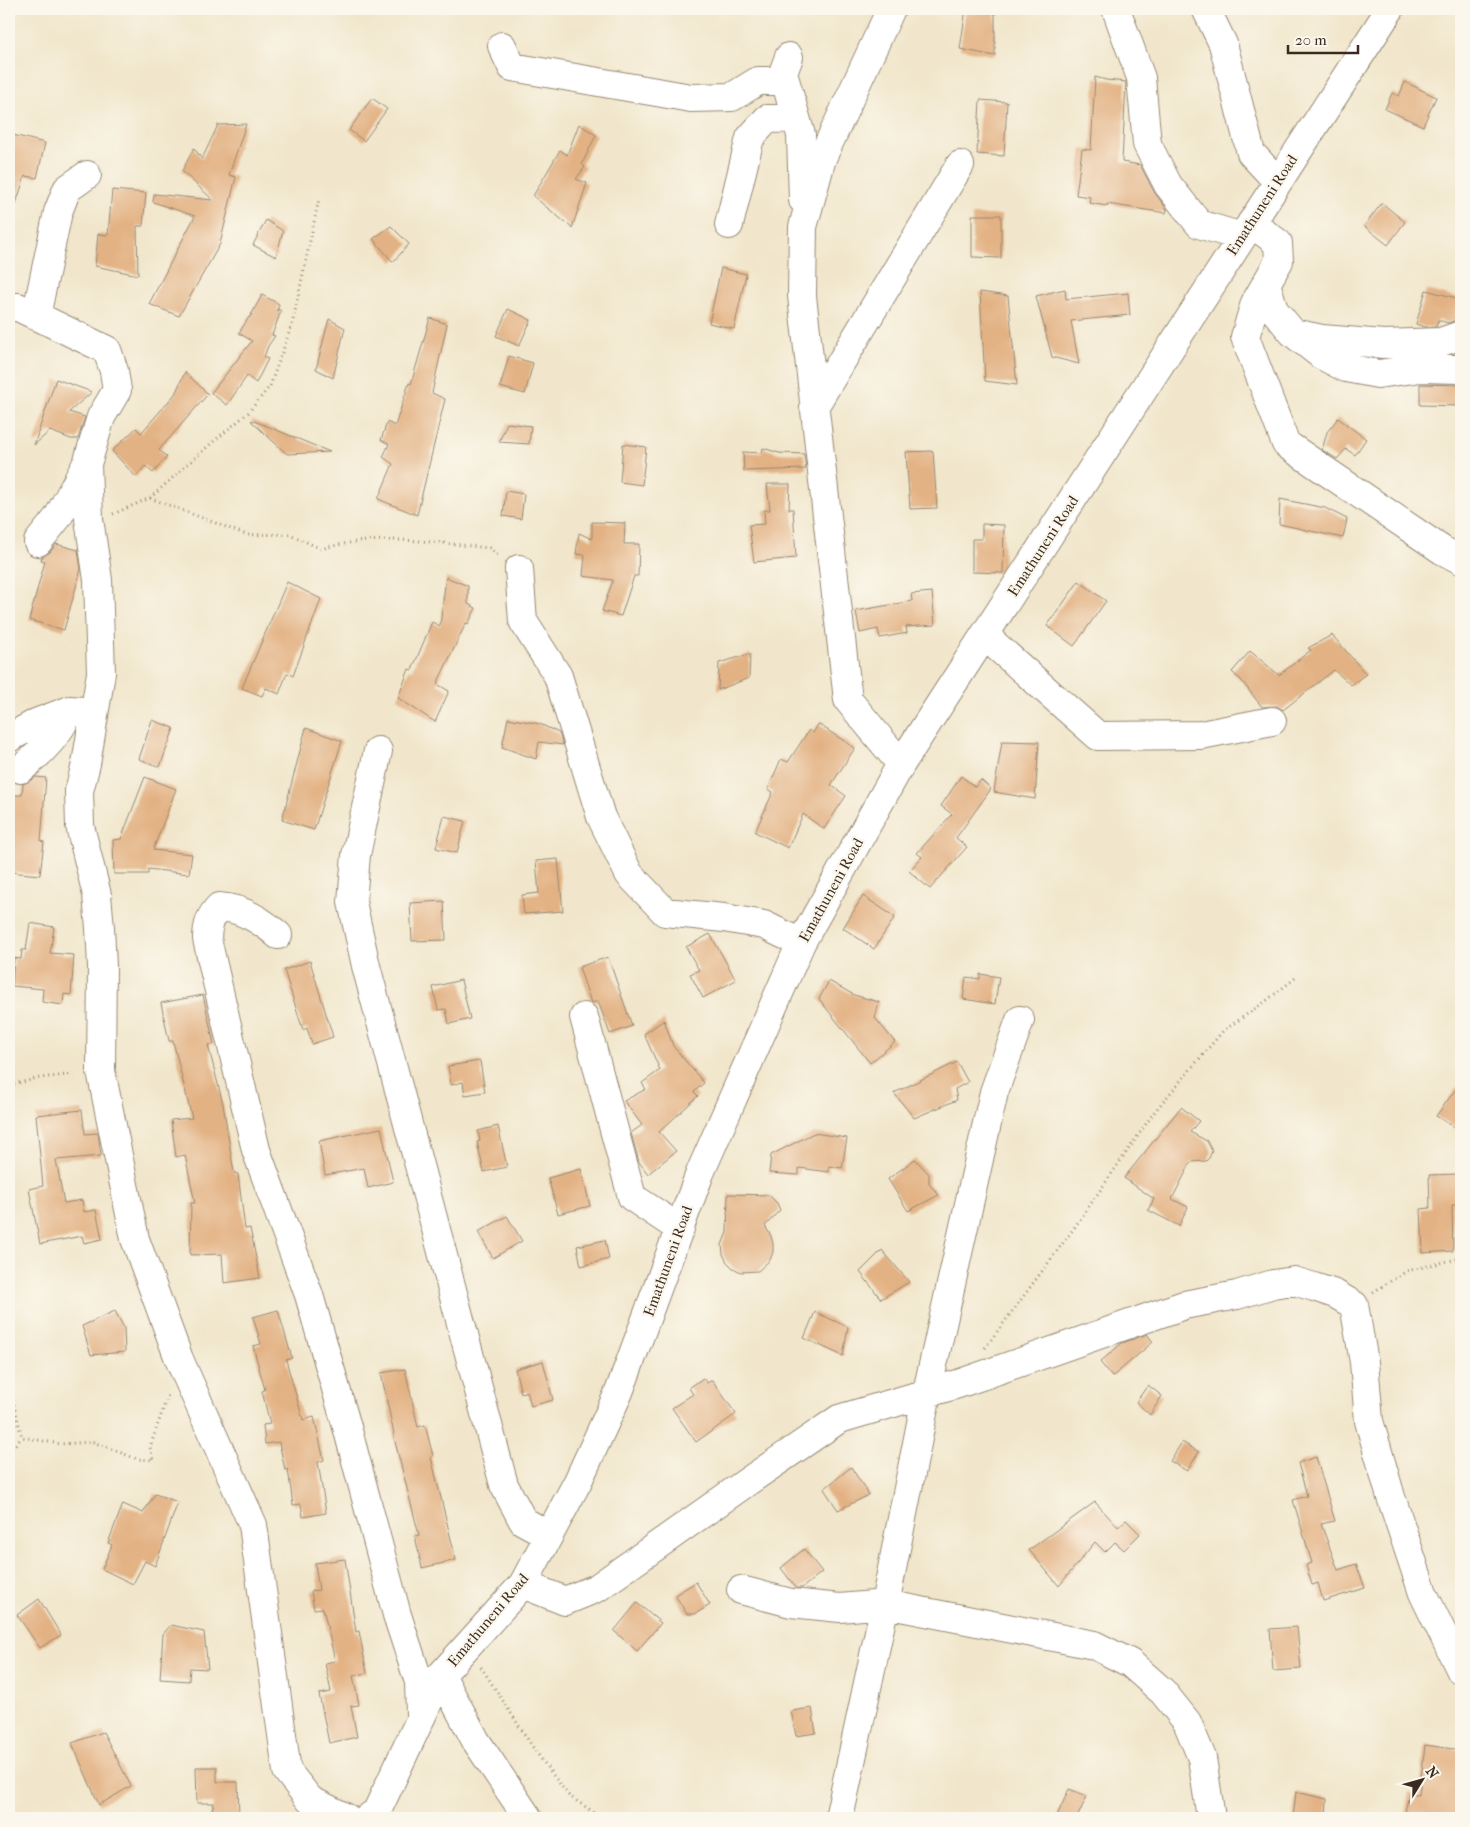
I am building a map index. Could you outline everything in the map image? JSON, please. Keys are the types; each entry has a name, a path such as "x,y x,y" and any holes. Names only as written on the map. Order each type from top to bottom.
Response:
{"street":[{"path":"804,227 822,158 891,9"},
{"path":"1116,9 1141,78 1147,144 1168,185 1199,224 1246,230 1278,243 1279,261 1255,304 1245,337 1286,444 1442,550 1461,560"},
{"path":"1206,9 1223,44 1251,153 1278,182"},
{"name":"Emathuneni Road","path":"368,1818 377,1811 441,1675 523,1584 578,1481 619,1392 700,1173 801,943 901,764 1390,9"},
{"path":"502,46 512,67 691,98 732,97 758,81 787,69 801,135 804,227 802,296 848,700 901,764"},
{"path":"729,225 750,138 767,119 796,118"},
{"path":"814,407 960,164"},
{"path":"36,316 58,212 67,189 87,175"},
{"path":"1266,284 1274,310 1293,333 1321,355 1346,368 1378,374 1420,368 1461,369"},
{"path":"9,307 18,307 107,350 114,371 117,390 101,417 87,464 58,517 38,542"},
{"path":"1293,333 1322,339 1384,344 1441,342 1461,336"},
{"path":"21,769 51,742 63,726 82,711 101,672 98,580 88,519 87,464"},
{"path":"519,569 523,621 558,676 601,817 629,874 665,912 724,918 764,925 801,943"},
{"path":"984,636 1098,736 1201,735 1272,720"},
{"path":"9,738 38,722 82,711"},
{"path":"82,711 86,764 79,791 80,826 97,895 100,928 102,966 101,1071 135,1239 179,1358 253,1525 288,1771 310,1800 347,1818"},
{"path":"378,751 356,855 352,902 366,966 504,1485 523,1521 549,1535"},
{"path":"278,935 251,916 234,908 227,907 219,907 213,913 207,929 207,939 256,1150 308,1295 347,1427 397,1616 419,1682 420,1719"},
{"path":"584,1017 632,1197 680,1229"},
{"path":"839,1818 994,1092 1020,1020"},
{"path":"523,1584 565,1601 597,1588 839,1419 928,1394 1184,1305 1238,1295 1273,1284 1294,1282 1335,1294 1354,1305 1364,1362 1369,1421 1423,1593 1461,1671"},
{"path":"741,1590 791,1603 840,1608 885,1604 1094,1646 1130,1663 1162,1692 1187,1722 1202,1758 1211,1818"},
{"path":"441,1675 476,1741 528,1818"}],"path":[{"path":"88,519 118,514 150,498 248,413 270,386 292,325 319,199"},
{"path":"150,498 247,535 290,534 321,549 345,542 400,539 489,548 519,569"},
{"path":"981,1354 1072,1231 1155,1111 1223,1031 1298,976"},
{"path":"9,1085 40,1078 101,1071"},
{"path":"1354,1305 1407,1271 1461,1258"},
{"path":"22,1437 60,1444 93,1442 137,1459 153,1460 150,1447 179,1358"},
{"path":"9,1385 22,1437"},
{"path":"9,1452 22,1437"},
{"path":"467,1646 536,1752 568,1795 602,1818"}],"building":[{"path":"966,9 995,9 995,56 960,49"},
{"path":"1095,77 1126,82 1122,162 1140,165 1154,192 1167,209 1166,213 1089,203 1090,197 1076,195 1082,149 1091,150"},
{"path":"1405,82 1436,97 1423,126 1385,109 1392,93 1399,96"},
{"path":"372,98 387,109 364,141 349,130"},
{"path":"980,100 1007,102 1004,156 977,154"},
{"path":"246,124 229,175 236,177 220,244 179,316 149,304 195,216 153,202 154,194 213,200 182,171 194,148 202,159 218,125"},
{"path":"579,124 596,135 582,164 585,167 576,179 587,183 572,228 533,196 560,150 567,155"},
{"path":"9,134 45,143 37,178 25,176 12,216 9,215"},
{"path":"112,190 146,193 143,226 137,226 138,275 95,266 98,234 108,235"},
{"path":"1382,203 1405,222 1388,245 1364,226"},
{"path":"972,215 1001,215 1001,258 972,257"},
{"path":"266,220 283,231 276,257 253,245"},
{"path":"391,226 409,244 393,262 373,239"},
{"path":"721,268 746,274 734,329 709,323"},
{"path":"1065,289 1066,299 1128,293 1130,315 1071,321 1079,364 1052,357 1036,296"},
{"path":"1426,290 1460,299 1454,321 1448,323 1438,320 1436,327 1425,327 1416,324"},
{"path":"980,292 1008,296 1017,385 985,381"},
{"path":"262,295 279,304 277,311 278,309 281,311 272,335 275,336 268,346 264,357 268,359 256,383 247,376 227,405 211,393 252,341 239,333"},
{"path":"508,309 531,320 519,346 496,336"},
{"path":"430,318 447,324 432,393 445,399 417,515 378,499 393,464 383,457 389,444 381,440 387,422 395,426 409,383 411,384"},
{"path":"329,319 345,328 333,378 316,369"},
{"path":"509,356 533,363 525,394 500,387"},
{"path":"185,372 208,394 159,450 167,457 153,473 145,466 136,477 112,451 136,428 141,433 175,394"},
{"path":"56,379 92,392 69,412 85,417 78,439 71,439 50,431 34,445"},
{"path":"1420,384 1461,385 1461,406 1420,405"},
{"path":"1338,418 1366,439 1355,455 1346,449 1337,459 1322,450 1327,432"},
{"path":"252,420 330,452 287,454"},
{"path":"507,423 531,426 529,444 499,442"},
{"path":"623,444 646,447 642,485 620,482"},
{"path":"763,448 779,453 804,454 806,469 744,471 743,452 762,453"},
{"path":"933,451 937,508 910,509 906,452"},
{"path":"767,484 790,484 789,509 793,509 796,558 754,562 749,525 765,524 764,510 770,510"},
{"path":"506,491 524,494 521,519 503,516"},
{"path":"1280,499 1325,508 1347,519 1343,538 1279,524"},
{"path":"592,522 625,523 624,544 639,544 638,576 634,576 621,616 602,611 613,580 583,576 585,555 576,554 579,533 592,539"},
{"path":"982,524 1004,525 1003,573 972,572 972,539 982,539"},
{"path":"56,544 78,550 81,569 64,630 29,620 45,561 41,560 42,557 50,552"},
{"path":"446,577 468,586 468,604 476,608 468,624 466,623 437,684 449,691 435,722 398,698 409,669 412,670 432,622 440,626"},
{"path":"1079,581 1106,601 1074,646 1047,626"},
{"path":"287,582 321,599 293,676 287,673 279,694 266,688 262,696 242,688"},
{"path":"932,592 935,625 906,627 907,633 880,638 878,629 860,633 856,611 912,601 911,594"},
{"path":"1332,635 1366,674 1351,685 1334,670 1283,710 1277,706 1262,707 1241,680 1232,672 1250,651 1279,675 1311,650 1308,648"},
{"path":"750,654 749,678 718,690 719,663"},
{"path":"508,718 540,724 559,733 563,745 539,742 536,759 502,747"},
{"path":"152,720 174,728 160,767 139,759"},
{"path":"818,724 855,748 831,785 846,796 824,829 803,814 788,848 755,832 773,792 768,789 781,759 788,762 809,730 813,733"},
{"path":"306,728 342,741 314,830 282,820"},
{"path":"1002,741 1039,742 1035,799 994,792"},
{"path":"961,776 975,787 981,780 991,789 956,838 967,847 930,889 909,871 922,857 917,853 952,814 941,806"},
{"path":"36,777 46,778 41,841 44,842 40,875 9,872 10,795 22,795 23,784"},
{"path":"145,777 176,789 153,850 192,854 189,874 148,869 148,874 114,874 113,840 121,839"},
{"path":"444,816 465,821 457,853 436,848"},
{"path":"558,859 563,911 524,914 522,895 539,893 536,861"},
{"path":"863,896 895,917 874,949 843,928"},
{"path":"444,901 446,940 412,941 410,903"},
{"path":"30,923 54,927 50,953 74,955 71,995 64,994 63,1005 42,1002 43,989 12,986 14,958 21,959 22,950 26,950"},
{"path":"710,934 736,980 703,998 690,974 699,970 686,947"},
{"path":"608,957 632,1026 610,1034 598,1001 591,1003 579,967"},
{"path":"310,961 333,1037 312,1044 307,1028 303,1030 284,970"},
{"path":"980,974 999,977 995,1004 963,999 966,977 980,979"},
{"path":"461,980 470,1019 449,1024 446,1009 438,1010 433,987"},
{"path":"829,981 854,995 879,1002 875,1018 895,1042 870,1063 819,999"},
{"path":"203,995 214,1044 208,1045 223,1104 234,1173 238,1174 245,1229 250,1228 260,1278 224,1283 222,1254 190,1255 191,1203 195,1203 185,1155 176,1157 171,1120 192,1118 173,1041 169,1041 161,1003"},
{"path":"664,1020 673,1046 704,1083 694,1092 698,1096 659,1132 676,1151 648,1174 639,1162 631,1133 642,1125 624,1101 646,1089 642,1083 660,1070 644,1034"},
{"path":"480,1061 485,1092 465,1095 463,1082 451,1085 448,1066"},
{"path":"957,1062 968,1082 955,1089 957,1100 914,1118 894,1093"},
{"path":"1461,1082 1461,1131 1436,1116"},
{"path":"1181,1107 1199,1121 1190,1132 1207,1141 1212,1151 1206,1161 1191,1162 1172,1199 1188,1207 1179,1226 1148,1210 1154,1199 1124,1178"},
{"path":"82,1110 85,1134 98,1133 101,1156 56,1160 64,1203 82,1200 84,1212 96,1210 102,1239 84,1243 82,1236 40,1244 29,1189 43,1186 36,1115"},
{"path":"498,1126 507,1167 484,1172 477,1142 480,1141 478,1131"},
{"path":"381,1128 393,1182 368,1188 364,1168 325,1175 319,1141"},
{"path":"814,1133 847,1138 842,1168 829,1166 829,1172 799,1168 799,1175 769,1173 771,1155"},
{"path":"915,1159 929,1174 929,1184 939,1195 908,1211 888,1179"},
{"path":"581,1169 590,1206 558,1214 548,1178"},
{"path":"1458,1174 1460,1205 1452,1205 1453,1251 1423,1253 1421,1209 1430,1208 1429,1175"},
{"path":"728,1194 769,1195 777,1203 780,1210 765,1226 771,1236 773,1252 770,1260 758,1271 741,1272 727,1262 723,1254 722,1245 727,1232"},
{"path":"507,1216 522,1241 493,1258 478,1232"},
{"path":"605,1240 609,1259 581,1266 577,1246"},
{"path":"882,1250 909,1282 881,1299 860,1272"},
{"path":"278,1310 292,1358 286,1360 303,1420 314,1417 324,1460 318,1462 326,1513 303,1517 301,1504 293,1505 288,1469 285,1470 279,1442 265,1444 263,1425 270,1424 262,1391 265,1390 253,1346 261,1344 253,1317"},
{"path":"115,1311 124,1328 125,1352 91,1355 82,1326"},
{"path":"815,1312 848,1327 843,1356 804,1338"},
{"path":"1147,1334 1153,1342 1112,1377 1100,1362 1122,1343"},
{"path":"543,1361 553,1400 531,1406 527,1391 521,1393 515,1369"},
{"path":"405,1369 418,1427 425,1425 456,1560 422,1568 415,1536 419,1535 393,1434 381,1373"},
{"path":"703,1378 707,1383 712,1380 736,1414 696,1442 672,1408 693,1394 689,1388"},
{"path":"1148,1385 1162,1396 1150,1415 1136,1402"},
{"path":"1182,1442 1199,1452 1187,1471 1170,1461"},
{"path":"1316,1457 1335,1521 1321,1524 1338,1570 1356,1564 1365,1588 1323,1601 1318,1583 1312,1585 1306,1565 1312,1563 1293,1500 1307,1496 1298,1463"},
{"path":"851,1467 869,1495 838,1510 824,1489"},
{"path":"155,1494 178,1502 155,1566 145,1561 133,1584 102,1569 112,1545 108,1543 123,1504 143,1513"},
{"path":"1095,1502 1118,1527 1126,1520 1140,1534 1124,1550 1115,1542 1105,1552 1095,1542 1059,1586 1029,1550"},
{"path":"804,1549 822,1572 802,1588 796,1588 781,1568"},
{"path":"345,1559 356,1632 359,1631 367,1673 353,1676 359,1705 351,1706 357,1737 329,1743 319,1694 331,1692 325,1663 335,1661 323,1608 314,1609 311,1591 319,1590 315,1563"},
{"path":"696,1582 710,1605 695,1614 687,1614 675,1595"},
{"path":"39,1599 61,1635 40,1648 17,1615"},
{"path":"637,1603 661,1623 637,1651 614,1631"},
{"path":"171,1625 204,1632 208,1669 190,1668 189,1681 160,1679 163,1634"},
{"path":"1297,1627 1301,1669 1273,1671 1270,1629"},
{"path":"812,1708 816,1733 796,1736 791,1711"},
{"path":"103,1732 131,1786 99,1805 72,1743"},
{"path":"1425,1745 1461,1750 1461,1788 1457,1818 1404,1818 1409,1792 1419,1795"},
{"path":"196,1767 217,1767 217,1782 238,1782 239,1818 209,1818 214,1803 197,1803"},
{"path":"1069,1789 1087,1796 1077,1818 1056,1818"},
{"path":"1296,1792 1327,1799 1326,1818 1293,1818"}]}
